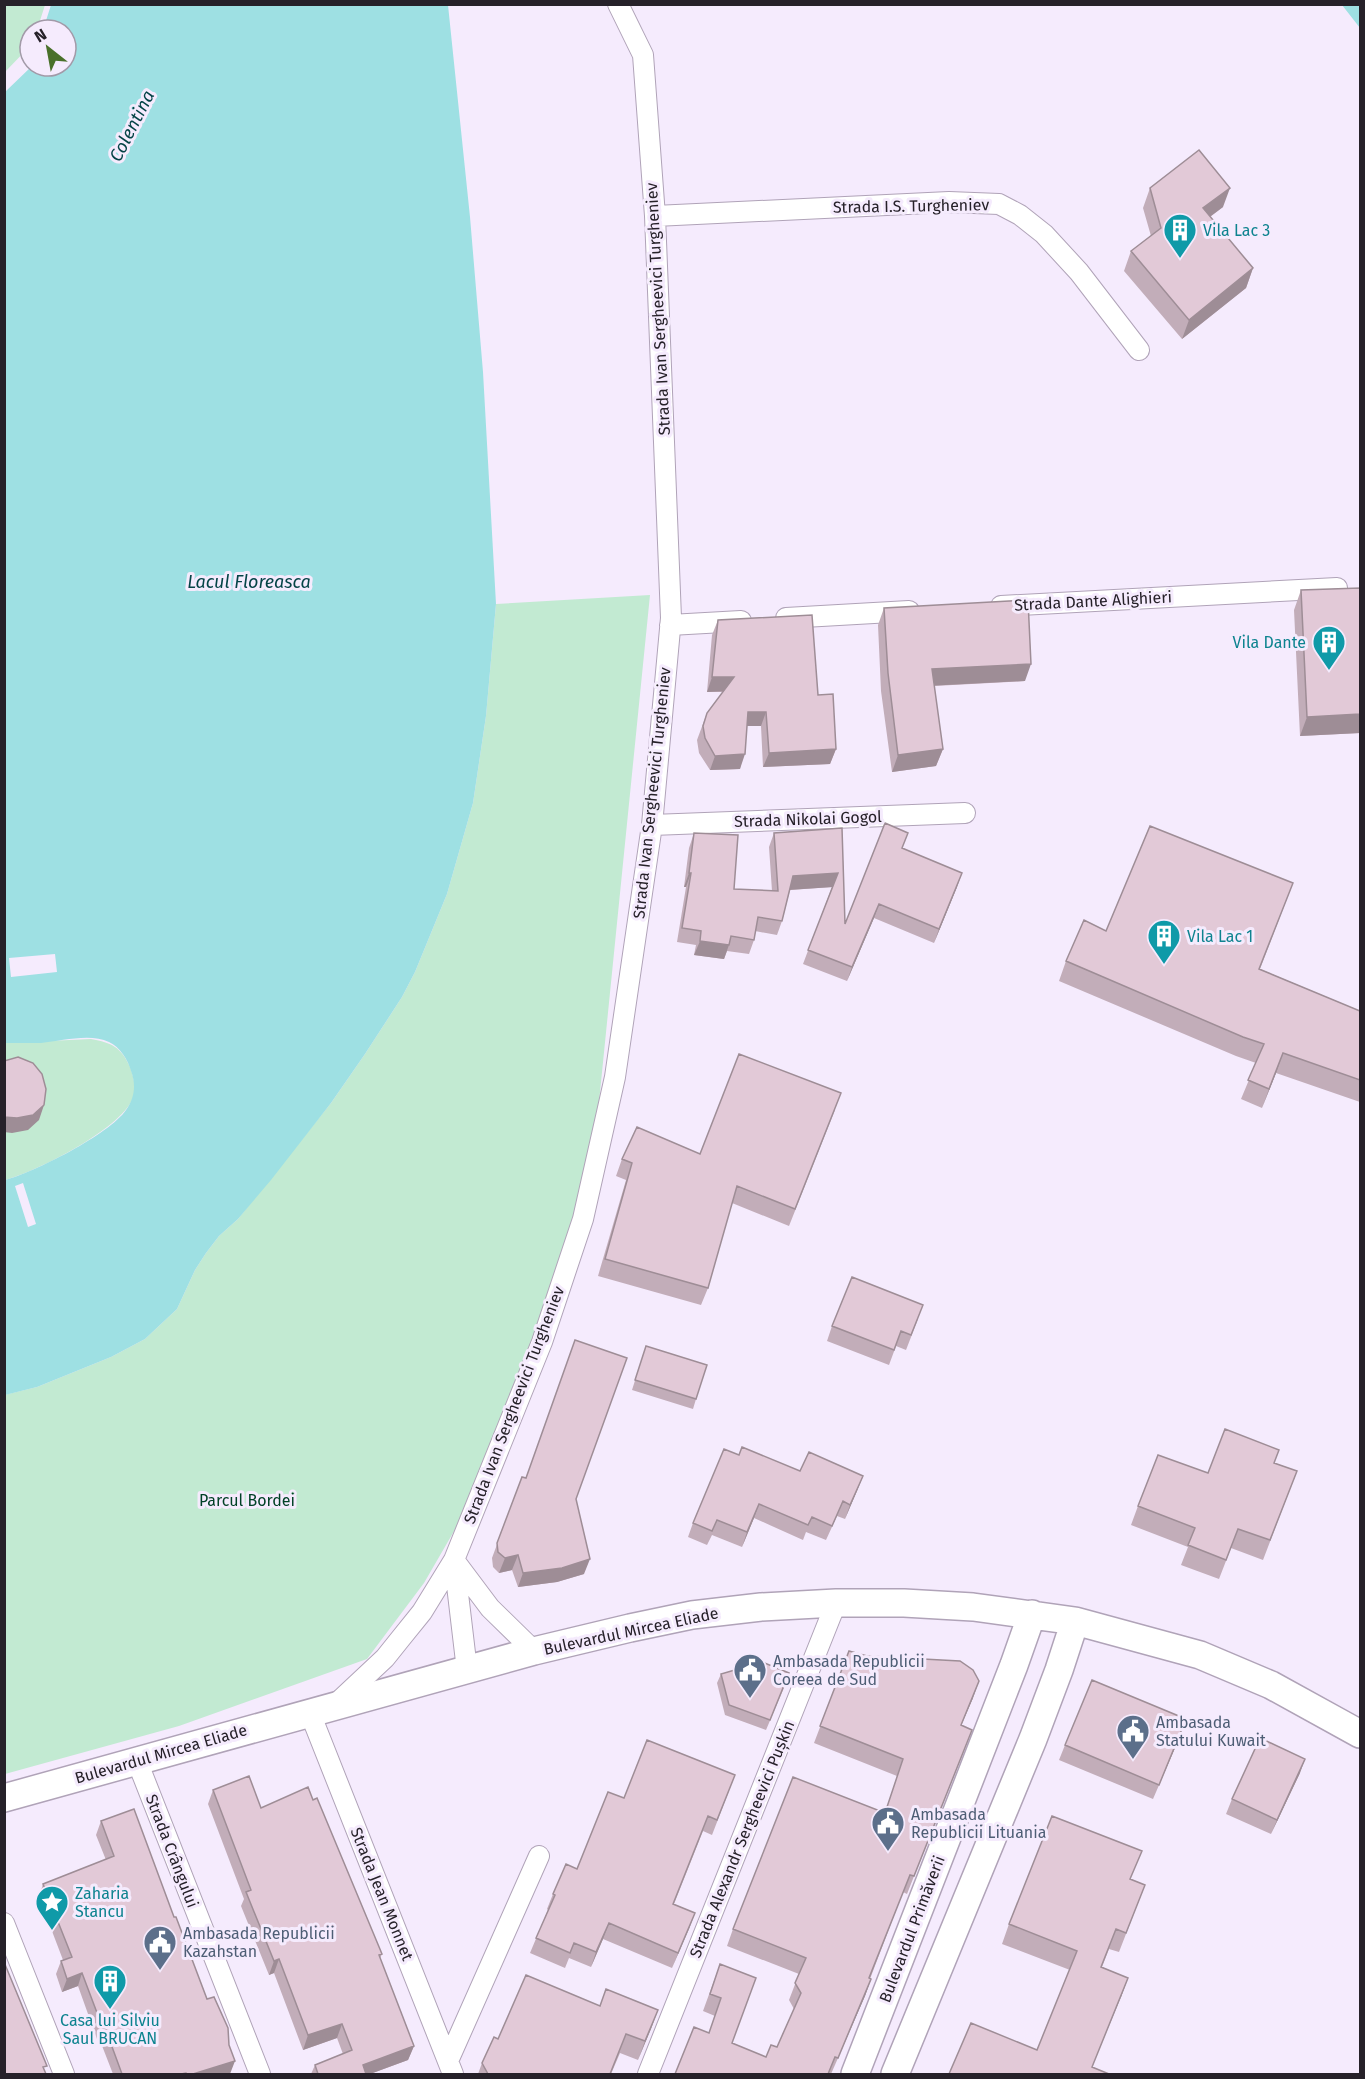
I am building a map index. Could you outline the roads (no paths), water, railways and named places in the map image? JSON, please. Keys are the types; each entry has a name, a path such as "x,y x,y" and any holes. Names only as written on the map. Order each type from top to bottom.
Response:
{"street":[{"name":"Strada Ivan Sergheevici Turgheniev","path":"322,1709 376,1666 401,1638 427,1604 454,1560 542,1342 583,1219 615,1077 652,825 670,625 654,216 643,55 618,4"},
{"name":"Strada I.S. Turgheniev","path":"654,216 949,202 999,204 1020,215 1044,234 1079,272 1139,350"},
{"name":"Strada Dante Alighieri","path":"980,608 1337,588"},
{"path":"670,625 932,610"},
{"name":"Strada Nikolai Gogol","path":"652,825 965,813"},
{"name":"Strada Ivan Sergheevici Turgheniev","path":"454,1560 467,1670"},
{"path":"454,1560 490,1608 534,1651"},
{"name":"Bulevardul Mircea Eliade","path":"4,1798 534,1651 692,1615 761,1607 836,1603 927,1605 1032,1614 1075,1621 1200,1655 1271,1685 1360,1734"},
{"name":"Strada Alexandr Sergheevici Pușkin","path":"648,2074 836,1603"},
{"name":"Bulevardul Primăverii","path":"855,2074 1006,1687 1032,1614"},
{"path":"895,2074 1033,1739 1075,1621"},
{"name":"Strada Jean Monnet","path":"322,1709 450,2068"},
{"name":"Strada Crângului","path":"137,1761 260,2074"},
{"path":"450,2068 538,1856"},
{"path":"4,1923 64,2074"}],"water":[{"name":"Lacul Floreasca","path":"51,5 448,5 483,372 496,604 486,716 473,803 447,894 415,972 402,997 331,1103 271,1180 206,1253 195,1270 177,1309 145,1339 111,1357 37,1387 5,1395 5,1180 51,1161 104,1130 126,1110 133,1096 134,1086 130,1067 123,1054 113,1044 101,1039 5,1043 5,92 20,78 78,78 78,18 47,18"},
{"path":"1342,5 1360,5 1360,28"}],"place":[{"name":"Vila Lac 3","path":"1180,259"},
{"name":"Vila Dante","path":"1329,671"},
{"name":"Vila Lac 1","path":"1164,965"},
{"name":"Ambasada Republicii Coreea de Sud","path":"750,1699"},
{"name":"Ambasada Statului Kuwait","path":"1133,1760"},
{"name":"Ambasada Republicii Lituania","path":"888,1852"},
{"name":"Zaharia Stancu","path":"52,1931"},
{"name":"Ambasada Republicii Kazahstan","path":"160,1971"},
{"name":"Casa lui Silviu Saul BRUCAN","path":"110,2010"}],"water label":[{"name":"Colentina","path":"132,126"}],"park label":[{"name":"Parcul Bordei","path":"247,1500"}]}
